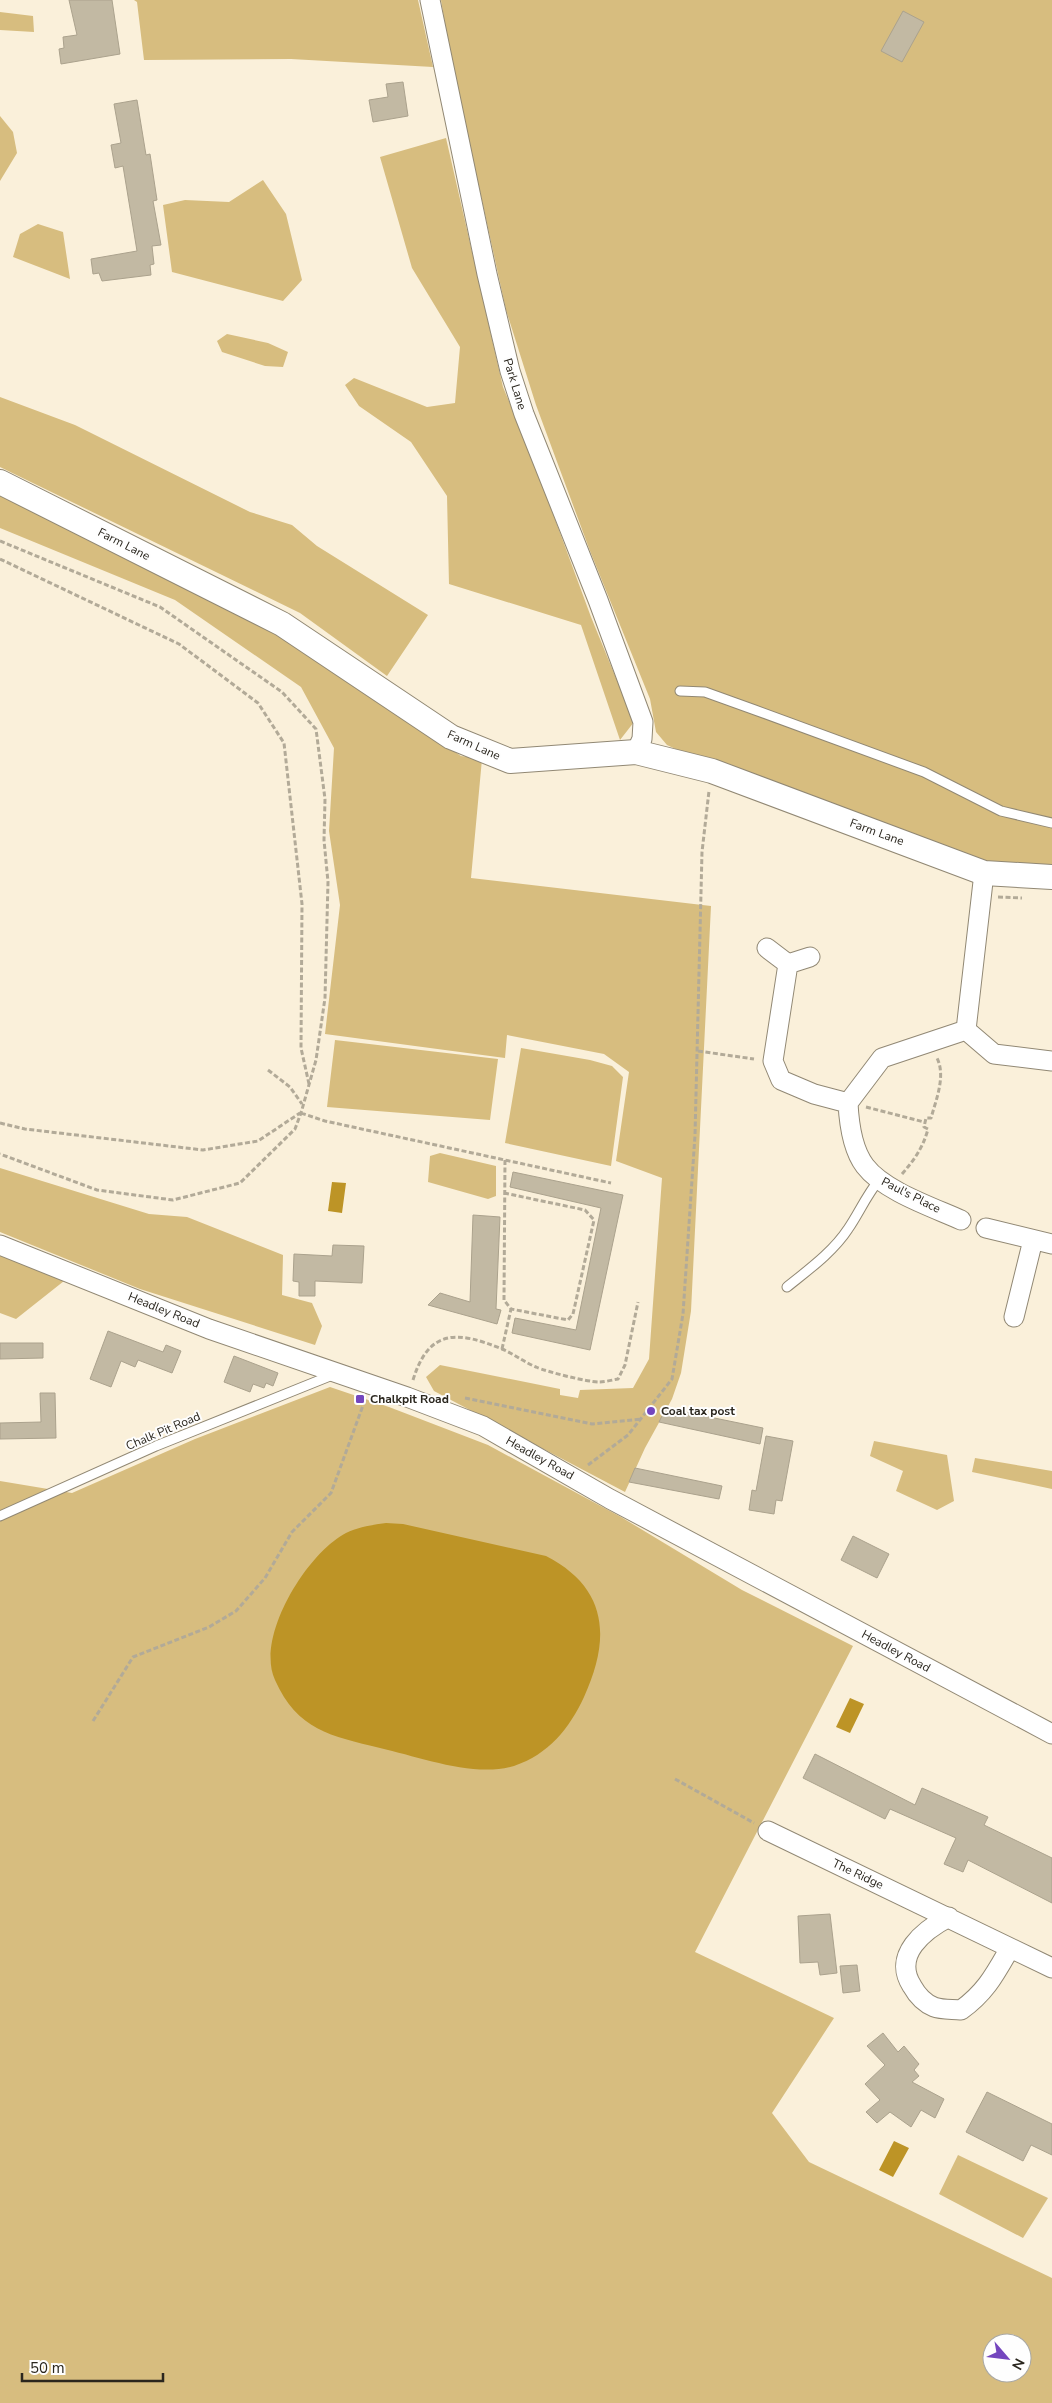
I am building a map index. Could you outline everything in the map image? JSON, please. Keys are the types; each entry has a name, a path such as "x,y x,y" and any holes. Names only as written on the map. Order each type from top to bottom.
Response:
{"street":[{"name":"Park Lane","path":"430,0 487,274 510,371 524,414 598,600 643,722 642,739 636,752"},
{"name":"Farm Lane","path":"0,482 282,624 451,737 510,761 636,752 712,771 984,873 1052,877"},
{"path":"966,1030 984,873"},
{"path":"767,948 788,964"},
{"path":"788,964 810,957"},
{"path":"788,964 772,1061 781,1080 814,1094 848,1103 882,1058 930,1044 966,1030"},
{"path":"966,1030 994,1054 1052,1062"},
{"name":"Paul's Place","path":"848,1103 850,1130 864,1164 885,1183 961,1220"},
{"path":"986,1228 1052,1244"},
{"path":"1014,1317 1033,1240"},
{"name":"Headley Road","path":"0,1245 210,1329 408,1397 483,1426 610,1499 1052,1734"},
{"name":"The Ridge","path":"768,1831 1052,1968"},
{"path":"949,1917 931,1926 913,1942 906,1960 907,1979 919,1998 934,2007 961,2010 978,1998 991,1982 1010,1948"}],"lane":[{"path":"680,691 706,692 924,772 1001,811 1052,823"},
{"path":"787,1287 828,1252 848,1230 865,1198 885,1183"},
{"name":"Chalk Pit Road","path":"0,1516 156,1446 338,1373"}],"path":[{"path":"0,541 160,607 282,692 316,730 325,799 324,840 328,882 324,998 316,1060 301,1113 295,1129 240,1183 173,1200 98,1190 0,1154"},
{"path":"0,558 179,644 258,703 284,743 302,904 301,1048 309,1085"},
{"path":"572,1476 628,1436 672,1380 683,1314 695,1135 702,852 712,771"},
{"path":"924,1122 926,1118 931,1118 940,1086 939,1063 930,1044"},
{"path":"698,1051 772,1061"},
{"path":"268,1070 290,1087 303,1105"},
{"path":"848,1103 924,1122"},
{"path":"0,1123 25,1129 203,1150 258,1141 301,1113"},
{"path":"301,1113 326,1121 611,1183"},
{"path":"885,1183 916,1158 925,1143 928,1129 924,1127 924,1122"},
{"path":"504,1193 585,1210 594,1220 573,1314 568,1320 511,1308 504,1300 506,1200 504,1193 505,1160"},
{"path":"408,1397 417,1367 429,1347 444,1338 456,1336 502,1349 537,1368 598,1382 618,1379 626,1364 638,1302"},
{"path":"502,1349 511,1308"},
{"path":"93,1721 133,1657 209,1627 236,1611 265,1578 292,1532 331,1493 370,1385"},
{"path":"462,1397 592,1424 641,1419"},
{"path":"674,1779 768,1831"}],"shaded area":[{"path":"134,0 418,0 433,67 291,59 144,60 137,2"},
{"path":"441,0 1052,0 1052,869 1015,868 967,858 697,759 667,745 656,732 650,699 590,551 536,405 506,310 450,55"},
{"path":"0,12 33,16 34,32 0,30"},
{"path":"0,116 13,132 17,153 0,181"},
{"path":"446,138 503,387 531,454 591,617 634,722 620,740 581,625 449,584 447,496 411,442 359,406 345,385 354,378 427,407 455,403 460,347 412,268 380,157"},
{"path":"263,180 286,214 302,280 283,301 172,272 163,205 185,200 229,202"},
{"path":"38,224 63,232 70,279 13,257 20,234"},
{"path":"227,334 268,343 288,352 283,367 265,366 222,352 217,341"},
{"path":"0,397 75,425 250,512 292,525 317,546 428,615 387,676 300,613 0,467"},
{"path":"0,495 276,632 461,756 482,759 471,878 711,906 691,1311 681,1373 672,1399 645,1448 625,1492 434,1391 426,1377 440,1365 560,1389 560,1395 578,1398 580,1390 633,1388 649,1359 662,1178 616,1161 629,1072 604,1054 507,1035 505,1058 325,1034 340,905 329,831 334,748 301,687 175,600 0,528"},
{"path":"335,1040 498,1059 490,1120 327,1107"},
{"path":"521,1048 590,1060 612,1066 623,1077 611,1166 505,1143"},
{"path":"440,1153 496,1166 496,1196 488,1199 428,1182 430,1156"},
{"path":"0,1168 149,1214 187,1217 283,1255 282,1295 312,1303 322,1326 315,1345 140,1289 0,1232"},
{"path":"332,1182 346,1183 342,1213 328,1211"},
{"path":"0,1255 64,1281 16,1319 0,1313"},
{"path":"330,1387 389,1407 488,1445 621,1517 742,1590 853,1646 695,1952 834,2018 772,2113 809,2162 1052,2278 1052,2403 0,2403 0,1481 72,1493 195,1439"},
{"path":"874,1441 947,1455 954,1501 937,1510 896,1491 903,1471 870,1456"},
{"path":"975,1458 1052,1471 1052,1489 972,1472"},
{"path":"386,1523 403,1524 546,1556 567,1569 582,1583 592,1599 598,1616 600,1635 593,1675 572,1720 556,1739 538,1755 514,1766 498,1769 482,1770 447,1765 362,1744 331,1734 305,1720 284,1697 275,1680 271,1662 272,1642 278,1620 288,1598 301,1577 331,1543 351,1531 365,1526"},
{"path":"850,1698 864,1704 850,1733 836,1727"},
{"path":"894,2141 909,2148 893,2177 879,2170"},
{"path":"958,2155 1048,2198 1023,2238 939,2194"}],"building":[{"path":"69,0 112,0 120,54 61,64 59,49 64,48 63,37 77,35"},
{"path":"903,11 924,22 902,62 881,51"},
{"path":"403,82 408,116 373,122 369,100 388,97 386,84"},
{"path":"137,100 146,155 150,154 157,200 153,201 161,245 152,246 154,264 150,265 151,275 102,281 99,273 93,274 91,259 137,251 123,166 115,168 111,145 121,143 114,104"},
{"path":"513,1172 623,1195 590,1350 512,1333 515,1318 576,1330 601,1208 510,1187"},
{"path":"473,1215 500,1217 496,1309 501,1310 497,1324 428,1305 440,1293 470,1302"},
{"path":"333,1245 364,1246 362,1283 315,1281 315,1296 299,1296 299,1282 293,1281 294,1254 332,1256"},
{"path":"108,1331 163,1352 166,1345 181,1351 172,1373 138,1360 135,1367 121,1361 111,1387 90,1379"},
{"path":"0,1343 43,1343 43,1358 0,1359"},
{"path":"234,1356 278,1373 273,1386 266,1383 264,1388 253,1384 250,1392 224,1382"},
{"path":"40,1393 55,1393 56,1438 0,1439 0,1423 41,1422"},
{"path":"666,1408 763,1428 760,1444 659,1422"},
{"path":"766,1436 793,1441 782,1501 776,1500 774,1514 749,1510 752,1490 756,1491"},
{"path":"635,1468 722,1486 719,1499 629,1482"},
{"path":"853,1536 889,1554 877,1578 841,1560"},
{"path":"815,1754 915,1805 922,1788 988,1817 984,1825 1052,1858 1052,1903 968,1860 963,1872 944,1864 956,1838 890,1809 885,1819 803,1778"},
{"path":"830,1914 837,1973 820,1975 818,1962 800,1963 798,1916"},
{"path":"857,1965 860,1991 843,1993 840,1966"},
{"path":"883,2033 898,2052 904,2046 919,2064 914,2070 919,2076 912,2082 944,2099 935,2118 921,2110 911,2127 890,2112 877,2123 866,2112 880,2100 865,2084 885,2065 867,2046"},
{"path":"987,2092 1052,2124 1052,2155 1031,2145 1023,2161 966,2132"}],"place":[{"name":"Chalkpit Road","path":"360,1399"},
{"name":"Coal tax post","path":"651,1411"}]}
